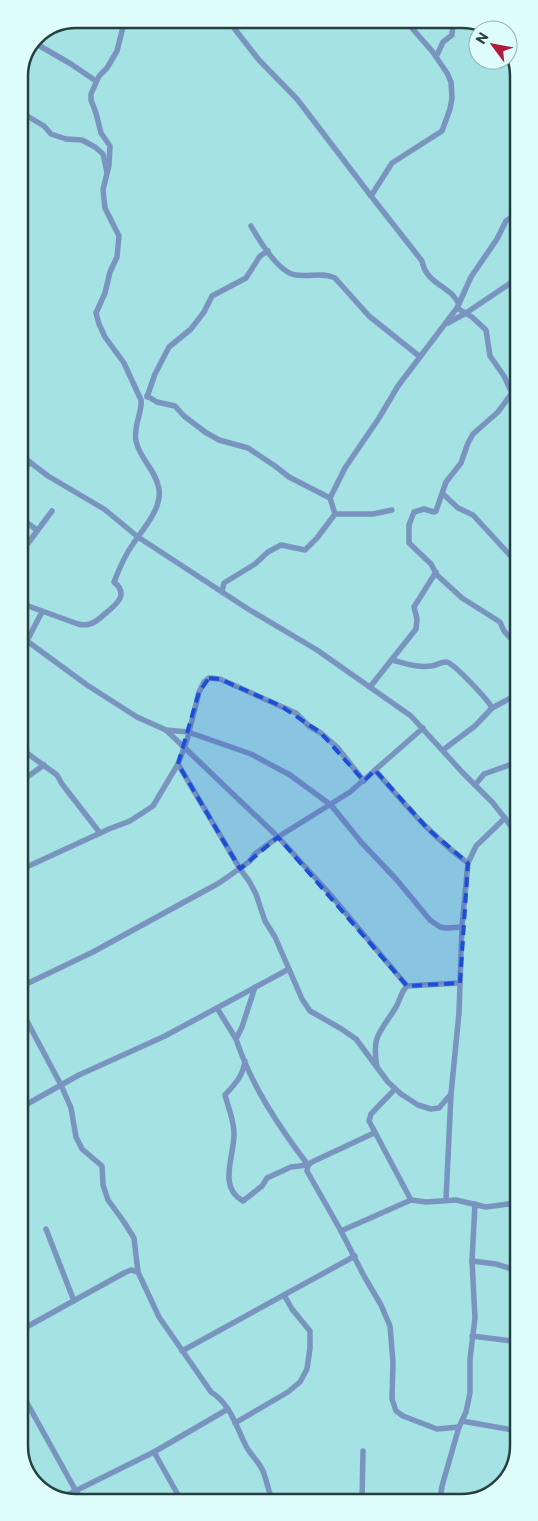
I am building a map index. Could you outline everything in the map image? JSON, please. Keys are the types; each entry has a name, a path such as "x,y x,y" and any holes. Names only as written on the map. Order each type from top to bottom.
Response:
{"street":[{"path":"123,28 113,60 96,81 91,94 100,133 110,146 103,190 107,214 119,236 117,257 96,313 105,337 124,363 142,404"},
{"path":"235,28 259,60 297,99 422,261 424,271 431,279 450,292 458,306 486,330 490,356 504,376 510,389"},
{"path":"371,196 392,163 438,134 445,126 452,98 451,82 436,57 412,28"},
{"path":"432,52 452,35 453,28"},
{"path":"39,46 96,81"},
{"path":"436,57 440,46"},
{"path":"28,116 44,126 51,134 66,139 82,140 96,147 103,154 107,172"},
{"path":"335,514 330,498 345,468 398,386 458,306 472,277 497,239 506,221 510,218"},
{"path":"251,226 268,251 290,274 328,275 335,278 369,316 419,356"},
{"path":"28,606 78,624 88,625 96,622 117,604 121,595 119,586 114,582 128,554 153,515 159,494 156,478 142,456 136,442 136,425 142,404 148,396 155,374 168,347 191,329 204,312 212,296 246,278 260,256 268,251"},
{"path":"444,325 466,313 510,283"},
{"path":"148,396 156,402 175,406 184,416 205,432 220,440 248,448 268,460 289,477 330,498"},
{"path":"510,396 498,412 473,434 462,463 446,482 436,511 424,509 414,512 409,525 409,543 427,559 436,572 462,598 500,622 510,639"},
{"path":"28,465 30,462 48,476 104,509 138,537 222,592 318,650 411,716 493,803 510,825"},
{"path":"443,494 458,508 473,515 510,555"},
{"path":"335,514 372,514 392,510"},
{"path":"28,543 52,511"},
{"path":"222,592 224,583 255,564 273,549 283,545 302,550 308,549 335,514"},
{"path":"28,523 37,530"},
{"path":"370,687 416,628 417,619 414,606 436,572"},
{"path":"28,639 42,612"},
{"path":"28,642 87,685 137,717 166,730 184,746 278,837 328,892 407,986"},
{"path":"392,660 413,666 431,666 443,662 451,663 485,698 492,708"},
{"path":"28,866 130,821 153,806 178,764 199,692 204,682 210,678 220,679 296,713 309,726 321,733 337,747 364,781"},
{"path":"443,750 475,726 492,708 510,698"},
{"path":"28,984 219,883 249,862 255,854 278,837 331,805 364,781 423,728"},
{"path":"166,730 188,732 251,754 290,775 331,805 430,920 440,927 462,927"},
{"path":"28,754 57,775 100,833"},
{"path":"178,764 256,894 265,921 276,937 302,999 310,1011 356,1039 395,1089 418,1105 431,1109 439,1108 451,1094"},
{"path":"28,776 44,765"},
{"path":"475,785 484,774 510,765"},
{"path":"375,770 409,811 447,848 468,863"},
{"path":"446,1199 451,1094 468,863 476,846 505,818"},
{"path":"28,1104 62,1085 165,1036 289,969"},
{"path":"407,986 460,983"},
{"path":"378,1069 375,1052 376,1038 379,1030 398,1004 407,986"},
{"path":"236,1039 242,1027 255,987"},
{"path":"217,1008 236,1039 245,1061 280,1129 308,1165 307,1171 381,1305 390,1326 394,1362 392,1399 396,1410 403,1416 437,1429 460,1424 510,1430"},
{"path":"28,1023 62,1085 71,1108 76,1137 82,1149 102,1166 103,1186 108,1200 134,1238 138,1272 159,1317 211,1392 221,1398 228,1409 249,1450 257,1460 270,1494"},
{"path":"245,1061 244,1070 238,1081 225,1095 234,1133 228,1175 230,1185 236,1197 243,1201 262,1186 267,1178 291,1167 308,1165 374,1133"},
{"path":"395,1089 371,1114 369,1121 411,1200"},
{"path":"341,1231 411,1200 426,1202 446,1199 464,1201 486,1207 510,1204"},
{"path":"441,1494 470,1393 470,1359 475,1318 472,1261 475,1204"},
{"path":"46,1229 74,1301"},
{"path":"182,1351 355,1256"},
{"path":"472,1261 496,1264 510,1269"},
{"path":"28,1326 124,1273 131,1270 138,1272"},
{"path":"235,1423 294,1387 300,1382 307,1369 310,1331 292,1309 284,1295"},
{"path":"472,1336 510,1341"},
{"path":"28,1405 75,1491"},
{"path":"71,1493 154,1452 228,1409"},
{"path":"362,1494 363,1451"},
{"path":"154,1452 177,1493"}],"highlighted area":[{"path":"209,678 220,679 281,706 321,733 364,781 375,770 428,829 468,863 460,983 407,986 278,837 240,869 178,764 199,692"}]}
